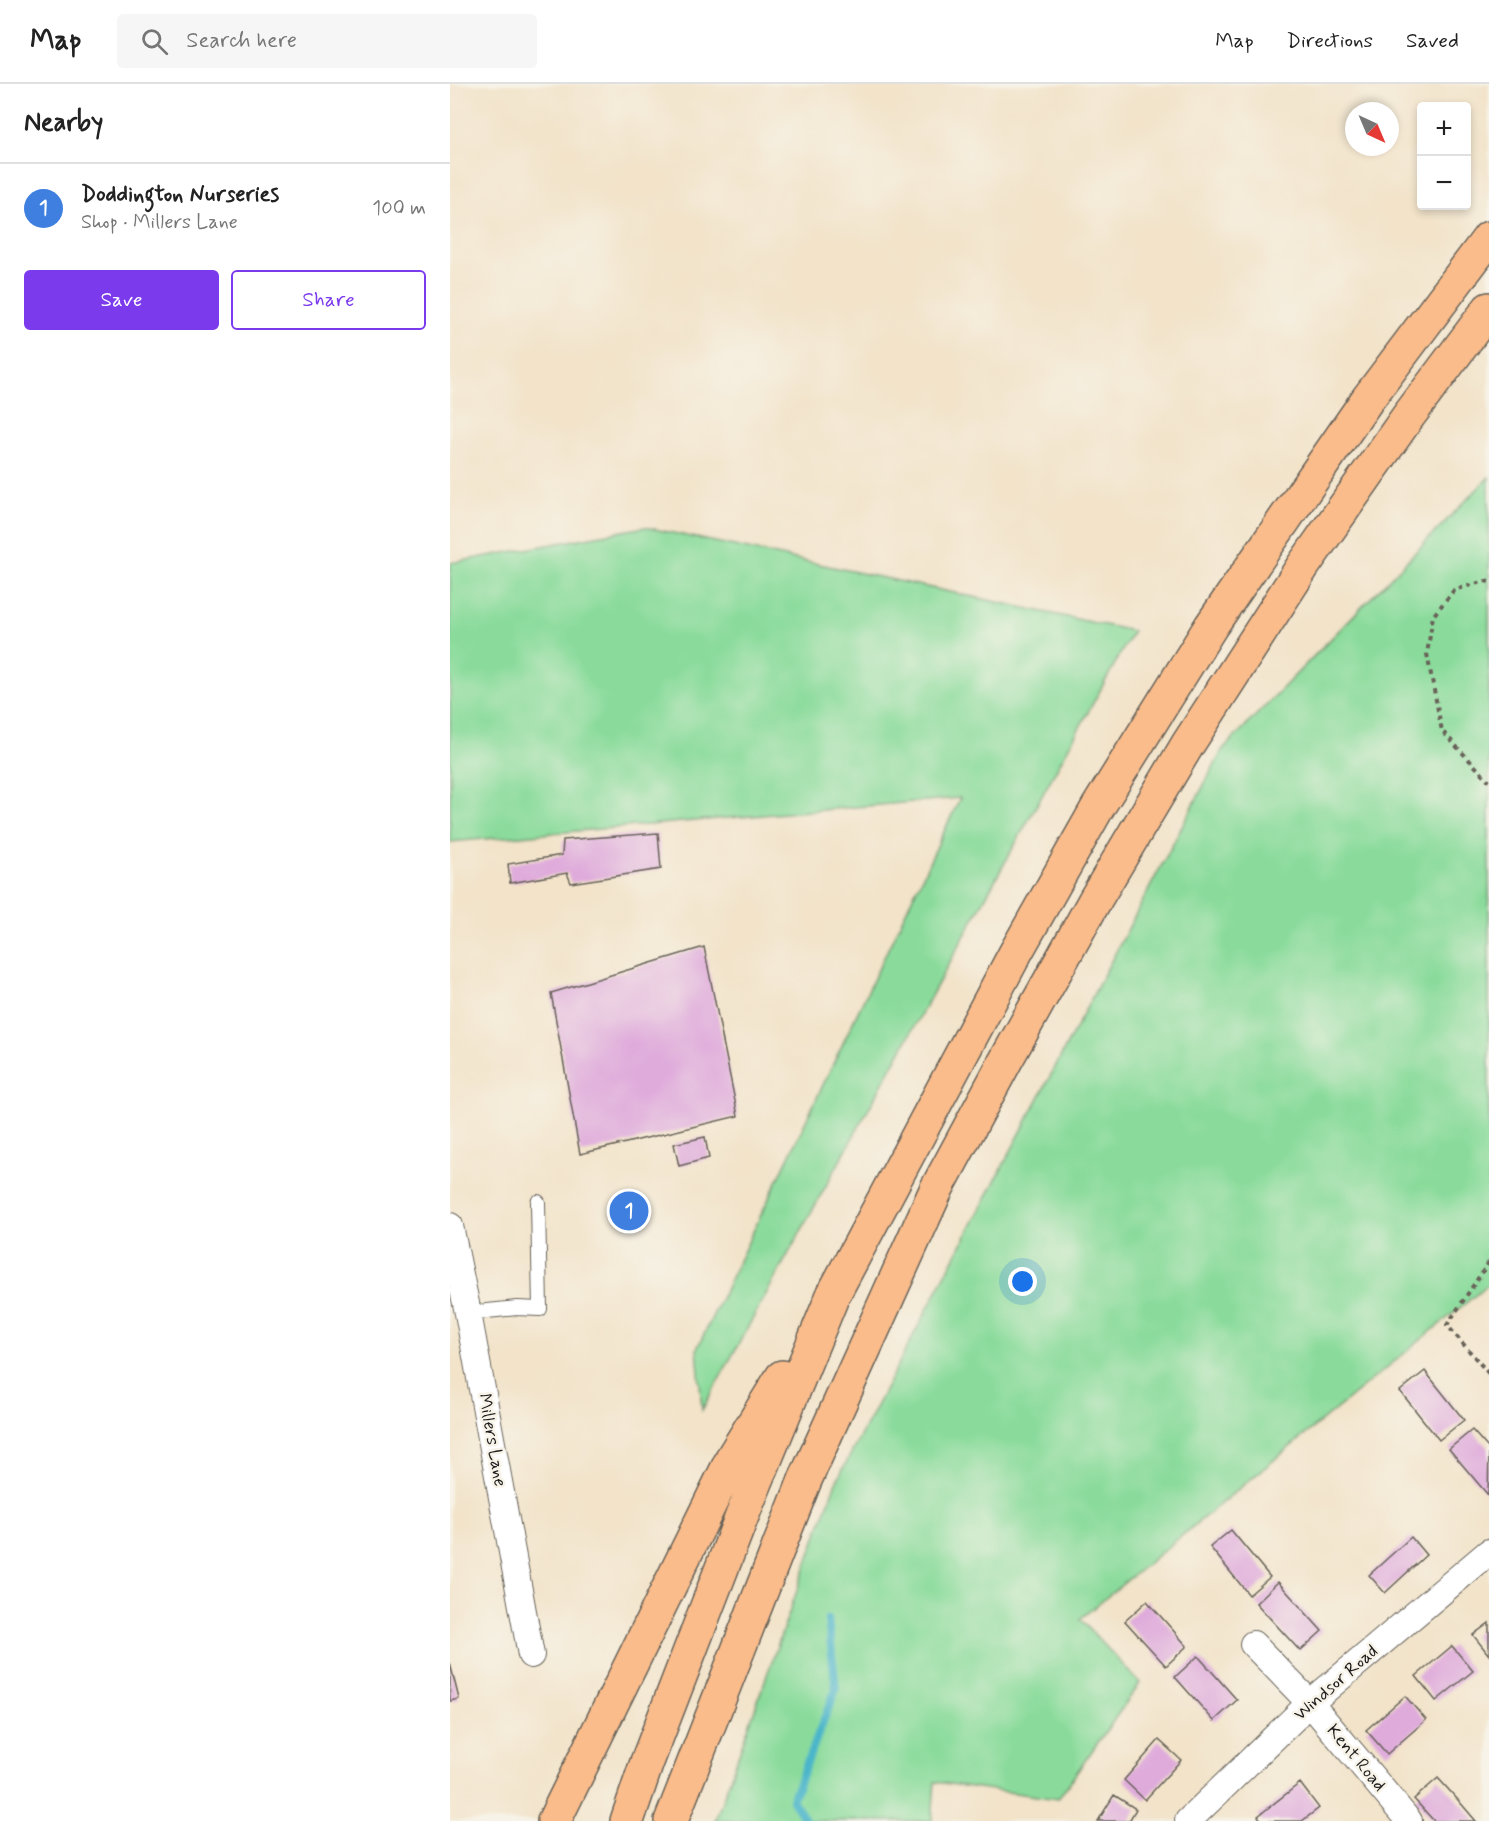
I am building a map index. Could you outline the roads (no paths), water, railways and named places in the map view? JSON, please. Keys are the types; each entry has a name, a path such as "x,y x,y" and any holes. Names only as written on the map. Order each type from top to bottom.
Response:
{"highway":[{"path":"554,1821 734,1455 833,1295 1016,952 1098,807 1211,626 1367,399 1489,238"},
{"path":"671,1821 805,1480 937,1188 1006,1060 1095,900 1188,744 1303,566 1407,418 1489,309"},
{"path":"627,1821 647,1762 738,1527 833,1295"}],"street":[{"name":"Millers Lane","path":"450,1226 531,1655"},
{"name":"Windsor Road","path":"1188,1821 1310,1703 1489,1552"},
{"name":"Kent Road","path":"1252,1644 1310,1703 1409,1821"}],"lane":[{"path":"468,1313 517,1308 540,1309 538,1202"}],"waterway":[{"path":"806,1821 792,1800 836,1689 828,1619"}],"place":[{"name":"Doddington Nurseries","path":"629,1211"}]}
